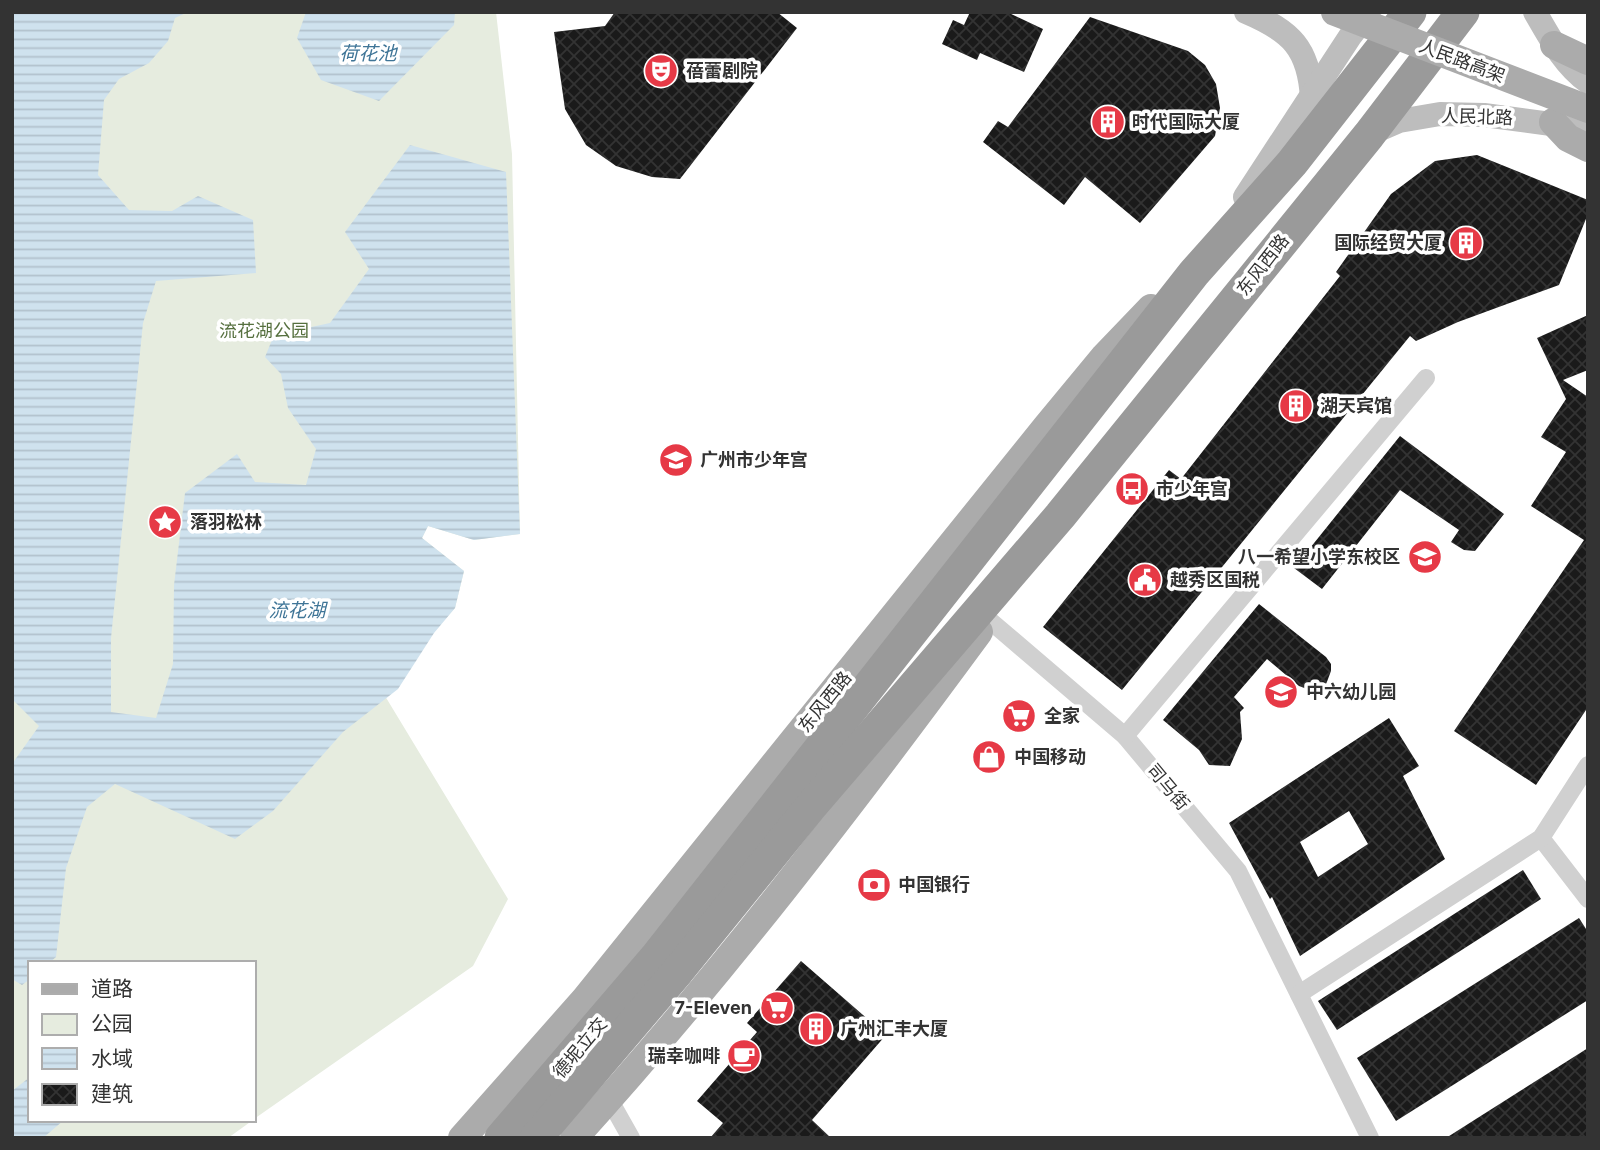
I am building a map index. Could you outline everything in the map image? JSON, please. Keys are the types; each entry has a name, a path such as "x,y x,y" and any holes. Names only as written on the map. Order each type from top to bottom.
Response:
{"highway":[{"name":"东风西路","path":"667,963 1194,273 1292,163 1410,12"},
{"name":"东风西路","path":"667,963 812,805 1060,516 1368,135 1463,12"},
{"name":"德坭立交","path":"501,1138 667,963"},
{"name":"德坭立交","path":"536,1138 667,963"}],"main road":[{"path":"1246,12 1263,19 1288,36 1304,53 1311,73 1312,98"},
{"name":"人民路高架","path":"1335,12 1588,109"},
{"path":"1194,273 1312,98 1351,35 1369,12"},
{"path":"1535,12 1554,45 1583,72 1553,122 1568,138 1588,148"},
{"name":"人民北路","path":"1368,135 1399,121 1440,114 1484,115 1553,122 1588,129"},
{"name":"东风西路","path":"462,1138 585,999 1104,357 1152,307 1194,273"},
{"name":"东风西路","path":"574,1138 766,911 988,620 1060,516"}],"street":[{"path":"1125,736 1426,378"},
{"name":"司马街","path":"988,620 1125,736 1238,871 1370,1138"},
{"path":"1299,994 1541,838 1588,765"},
{"path":"1541,838 1588,899"},
{"path":"609,1099 631,1138"}],"green space":[{"name":"流花湖公园","path":"12,12 496,12 512,154 520,534 474,540 428,526 422,538 464,571 455,608 382,691 508,899 473,966 256,1118 256,961 28,961 28,1122 250,1122 228,1138 12,1138"}],"water":[{"name":"流花湖","path":"12,12 188,12 175,18 168,41 149,63 119,79 104,100 98,175 129,210 172,211 198,196 253,220 256,273 156,281 143,323 111,638 111,712 156,718 173,664 174,585 185,493 237,454 255,482 306,485 316,449 288,408 281,374 265,357 274,335 330,323 369,269 345,232 410,145 506,172 520,534 474,540 428,526 422,538 464,571 455,608 434,633 398,689 343,732 273,811 235,839 115,784 87,807 66,868 56,957 51,961 28,961 28,980 22,985 12,979 12,764 39,726 12,699"},
{"name":"荷花池","path":"306,12 455,12 454,25 379,101 321,80 297,38"},
{"path":"28,1079 28,1122 62,1122 43,1138 12,1138 12,1091"}],"building":[{"name":"蓓蕾剧院","path":"615,12 777,12 797,28 680,179 652,177 616,166 586,145 565,109 554,32 605,26"},
{"path":"970,12 1007,12 1043,29 1024,72 980,53 977,60 942,44 953,20 964,25"},
{"name":"时代国际大厦","path":"1090,17 1188,51 1205,65 1216,84 1220,108 1215,136 1140,223 1085,177 1064,205 983,142 998,121 1008,127"},
{"path":"1477,155 1588,200 1588,214 1559,285 1458,322 1416,341 1410,336 1122,690 1043,627 1169,470 1181,479 1340,276 1336,272 1391,194 1435,161"},
{"path":"1588,315 1588,370 1563,380 1588,397 1588,707 1536,785 1454,731 1584,540 1531,506 1566,452 1541,437 1566,399 1537,338"},
{"path":"1400,436 1504,514 1475,551 1464,550 1451,542 1459,530 1400,490 1322,589 1294,568"},
{"path":"1259,604 1326,657 1331,664 1331,671 1325,687 1312,691 1299,686 1267,659 1234,697 1244,708 1240,712 1242,739 1230,766 1209,765 1199,750 1163,720"},
{"path":"1389,718 1419,766 1403,776 1445,859 1300,956 1272,897 1270,899 1229,823","holes":["1349,811 1368,844 1318,877 1300,842"]},
{"path":"1523,870 1541,899 1337,1030 1318,1001"},
{"path":"1579,918 1588,932 1588,1000 1396,1121 1357,1058"},
{"path":"801,961 886,1035 812,1120 831,1138 710,1138 723,1123 697,1101 757,1032 747,1023"},
{"path":"1588,1048 1588,1138 1446,1138"}],"place":[{"name":"蓓蕾剧院","path":"661,71"},
{"name":"时代国际大厦","path":"1108,122"},
{"name":"国际经贸大厦","path":"1466,243"},
{"name":"湖天宾馆","path":"1296,406"},
{"name":"广州市少年宫","path":"676,460"},
{"name":"市少年宫","path":"1132,489"},
{"name":"落羽松林","path":"165,522"},
{"name":"八一希望小学东校区","path":"1425,557"},
{"name":"越秀区国税","path":"1145,580"},
{"name":"中六幼儿园","path":"1281,692"},
{"name":"全家","path":"1019,716"},
{"name":"中国移动","path":"989,757"},
{"name":"中国银行","path":"874,885"},
{"name":"7-Eleven","path":"777,1008"},
{"name":"广州汇丰大厦","path":"816,1029"},
{"name":"瑞幸咖啡","path":"744,1056"}]}
